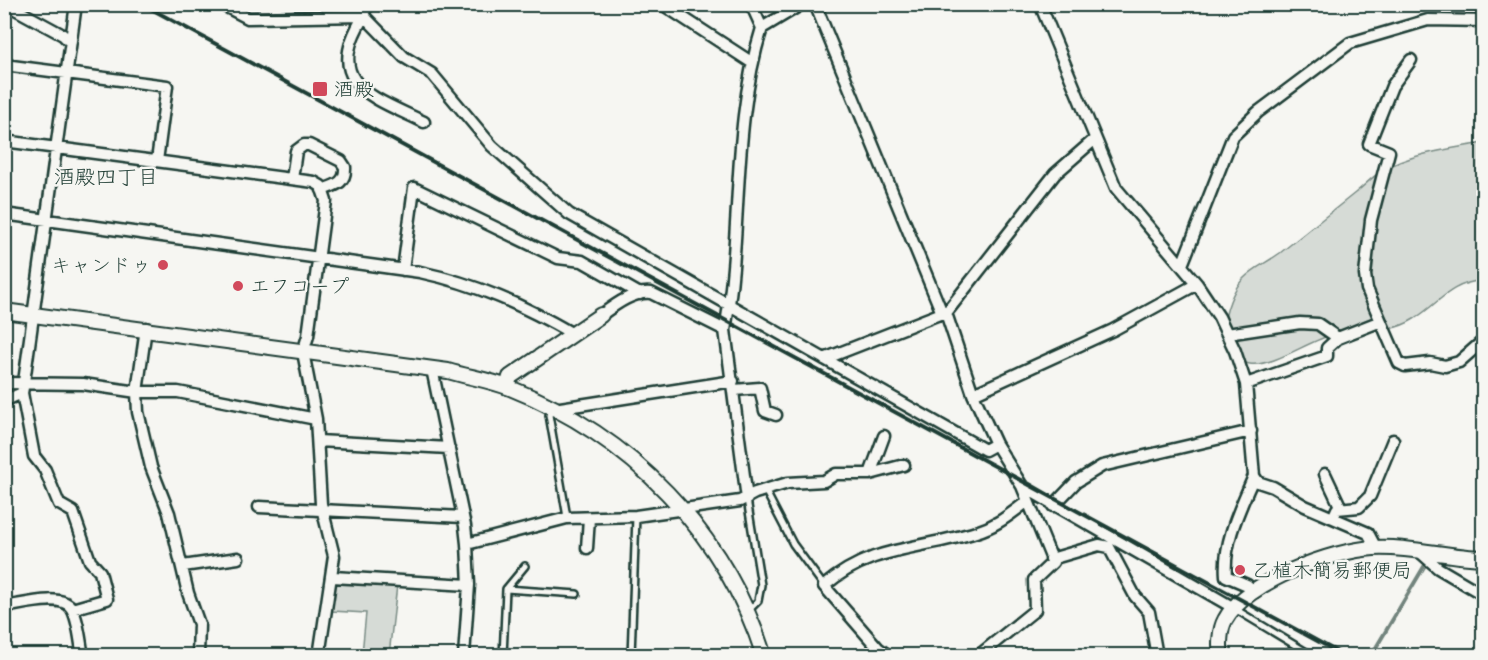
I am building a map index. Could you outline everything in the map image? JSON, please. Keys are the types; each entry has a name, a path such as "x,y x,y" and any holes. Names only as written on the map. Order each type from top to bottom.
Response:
{"street":[{"path":"6,4 63,35 70,42"},
{"path":"72,609 107,599 100,572 90,561 73,512 59,504 45,470 34,456 23,388 76,4"},
{"path":"220,4 248,18 364,16 404,57 432,74 492,146 569,214 985,450 996,444"},
{"path":"662,4 751,62"},
{"path":"751,4 762,28"},
{"path":"747,499 725,330 729,303 736,184 751,62 762,28 801,4"},
{"path":"815,4 944,313 973,394 996,444 1022,486 1053,562 1034,580 1035,610 978,656"},
{"path":"1040,4 1116,188 1182,265 1219,317 1246,384 1254,476 1232,525 1226,576 1247,585 1255,592"},
{"path":"364,16 358,26 348,61 350,76 365,93 424,122"},
{"path":"1182,265 1233,136 1258,112 1350,43 1428,20 1484,21"},
{"path":"1411,60 1392,86 1369,144 1389,152 1371,220 1365,275 1367,289 1400,363 1405,366 1430,363 1445,366 1459,362 1484,340"},
{"path":"4,65 167,86 157,161"},
{"path":"825,360 944,313 1055,174 1095,139"},
{"path":"4,141 314,182 322,190 326,201 308,336 303,351 316,419 322,509 334,556 333,577 319,656"},
{"path":"292,179 296,151 299,147 309,145 341,161 345,167 343,180 339,184 322,190"},
{"path":"403,270 414,188 558,258 582,261 640,294"},
{"path":"4,214 403,270 459,280 495,293 573,334"},
{"path":"973,394 1113,330 1197,284"},
{"path":"507,387 510,377 625,299 640,294 651,293 725,330"},
{"path":"4,311 146,328 432,369 507,387 588,427 632,458 682,510 714,549 747,612 764,656"},
{"path":"1246,384 1327,356 1327,348 1338,338 1381,321"},
{"path":"1227,334 1300,323 1318,324 1338,338"},
{"path":"146,328 137,392 138,412 151,468 169,513 188,593 199,624 198,656"},
{"path":"432,369 467,544 469,585 464,656"},
{"path":"4,383 23,388 83,384 137,392 178,392 316,419"},
{"path":"554,409 733,385 760,388 765,411 776,415"},
{"path":"4,401 23,388"},
{"path":"1053,506 1076,482 1102,466 1251,431"},
{"path":"870,474 884,436"},
{"path":"1333,518 1337,509 1359,507 1370,496 1392,440"},
{"path":"318,441 449,448"},
{"path":"467,544 567,518 636,516 682,510 747,499 765,490 788,483 824,481 836,474 870,474 904,465"},
{"path":"1325,474 1341,508"},
{"path":"1254,476 1258,482 1368,533 1376,548"},
{"path":"1022,486 1109,542 1234,608"},
{"path":"888,656 878,648 824,586 856,563 976,532 999,523 1028,501"},
{"path":"259,507 463,517"},
{"path":"587,548 589,518"},
{"path":"1051,559 1109,542"},
{"path":"1109,542 1135,596 1149,612 1157,656"},
{"path":"1221,656 1224,620 1234,608 1255,592 1308,563 1356,550 1376,548 1484,558"},
{"path":"1420,552 1438,568 1484,595"},
{"path":"183,566 238,558"},
{"path":"333,577 469,585"},
{"path":"4,607 54,601 66,603 72,609 83,656"},
{"path":"1264,656 1289,656"}],"lane":[{"path":"364,16 372,4"},
{"path":"554,409 549,415 567,518"},
{"path":"765,490 793,544 824,586"},
{"path":"747,499 761,585 758,601 747,612"},
{"path":"632,656 636,516"},
{"path":"502,656 506,589 525,566"},
{"path":"506,589 578,594"},
{"path":"1234,608 1313,656"}],"shaded area":[{"path":"1483,143 1483,280 1461,285 1414,319 1395,327 1335,334 1259,364 1237,360 1229,352 1224,328 1226,314 1236,288 1247,275 1280,253 1383,170 1407,159"},
{"path":"335,583 397,585 389,655 362,654 366,613 332,611"}],"waterway":[{"path":"1371,656 1425,565"}],"railway":[{"path":"142,4 1345,656"}],"place":[{"name":"酒殿","path":"320,89"},
{"name":"キャンドゥ","path":"163,265"},
{"name":"エフコープ","path":"238,286"},
{"name":"乙植木簡易郵便局","path":"1240,570"}],"district":[{"name":"酒殿四丁目","path":"106,177"}]}
